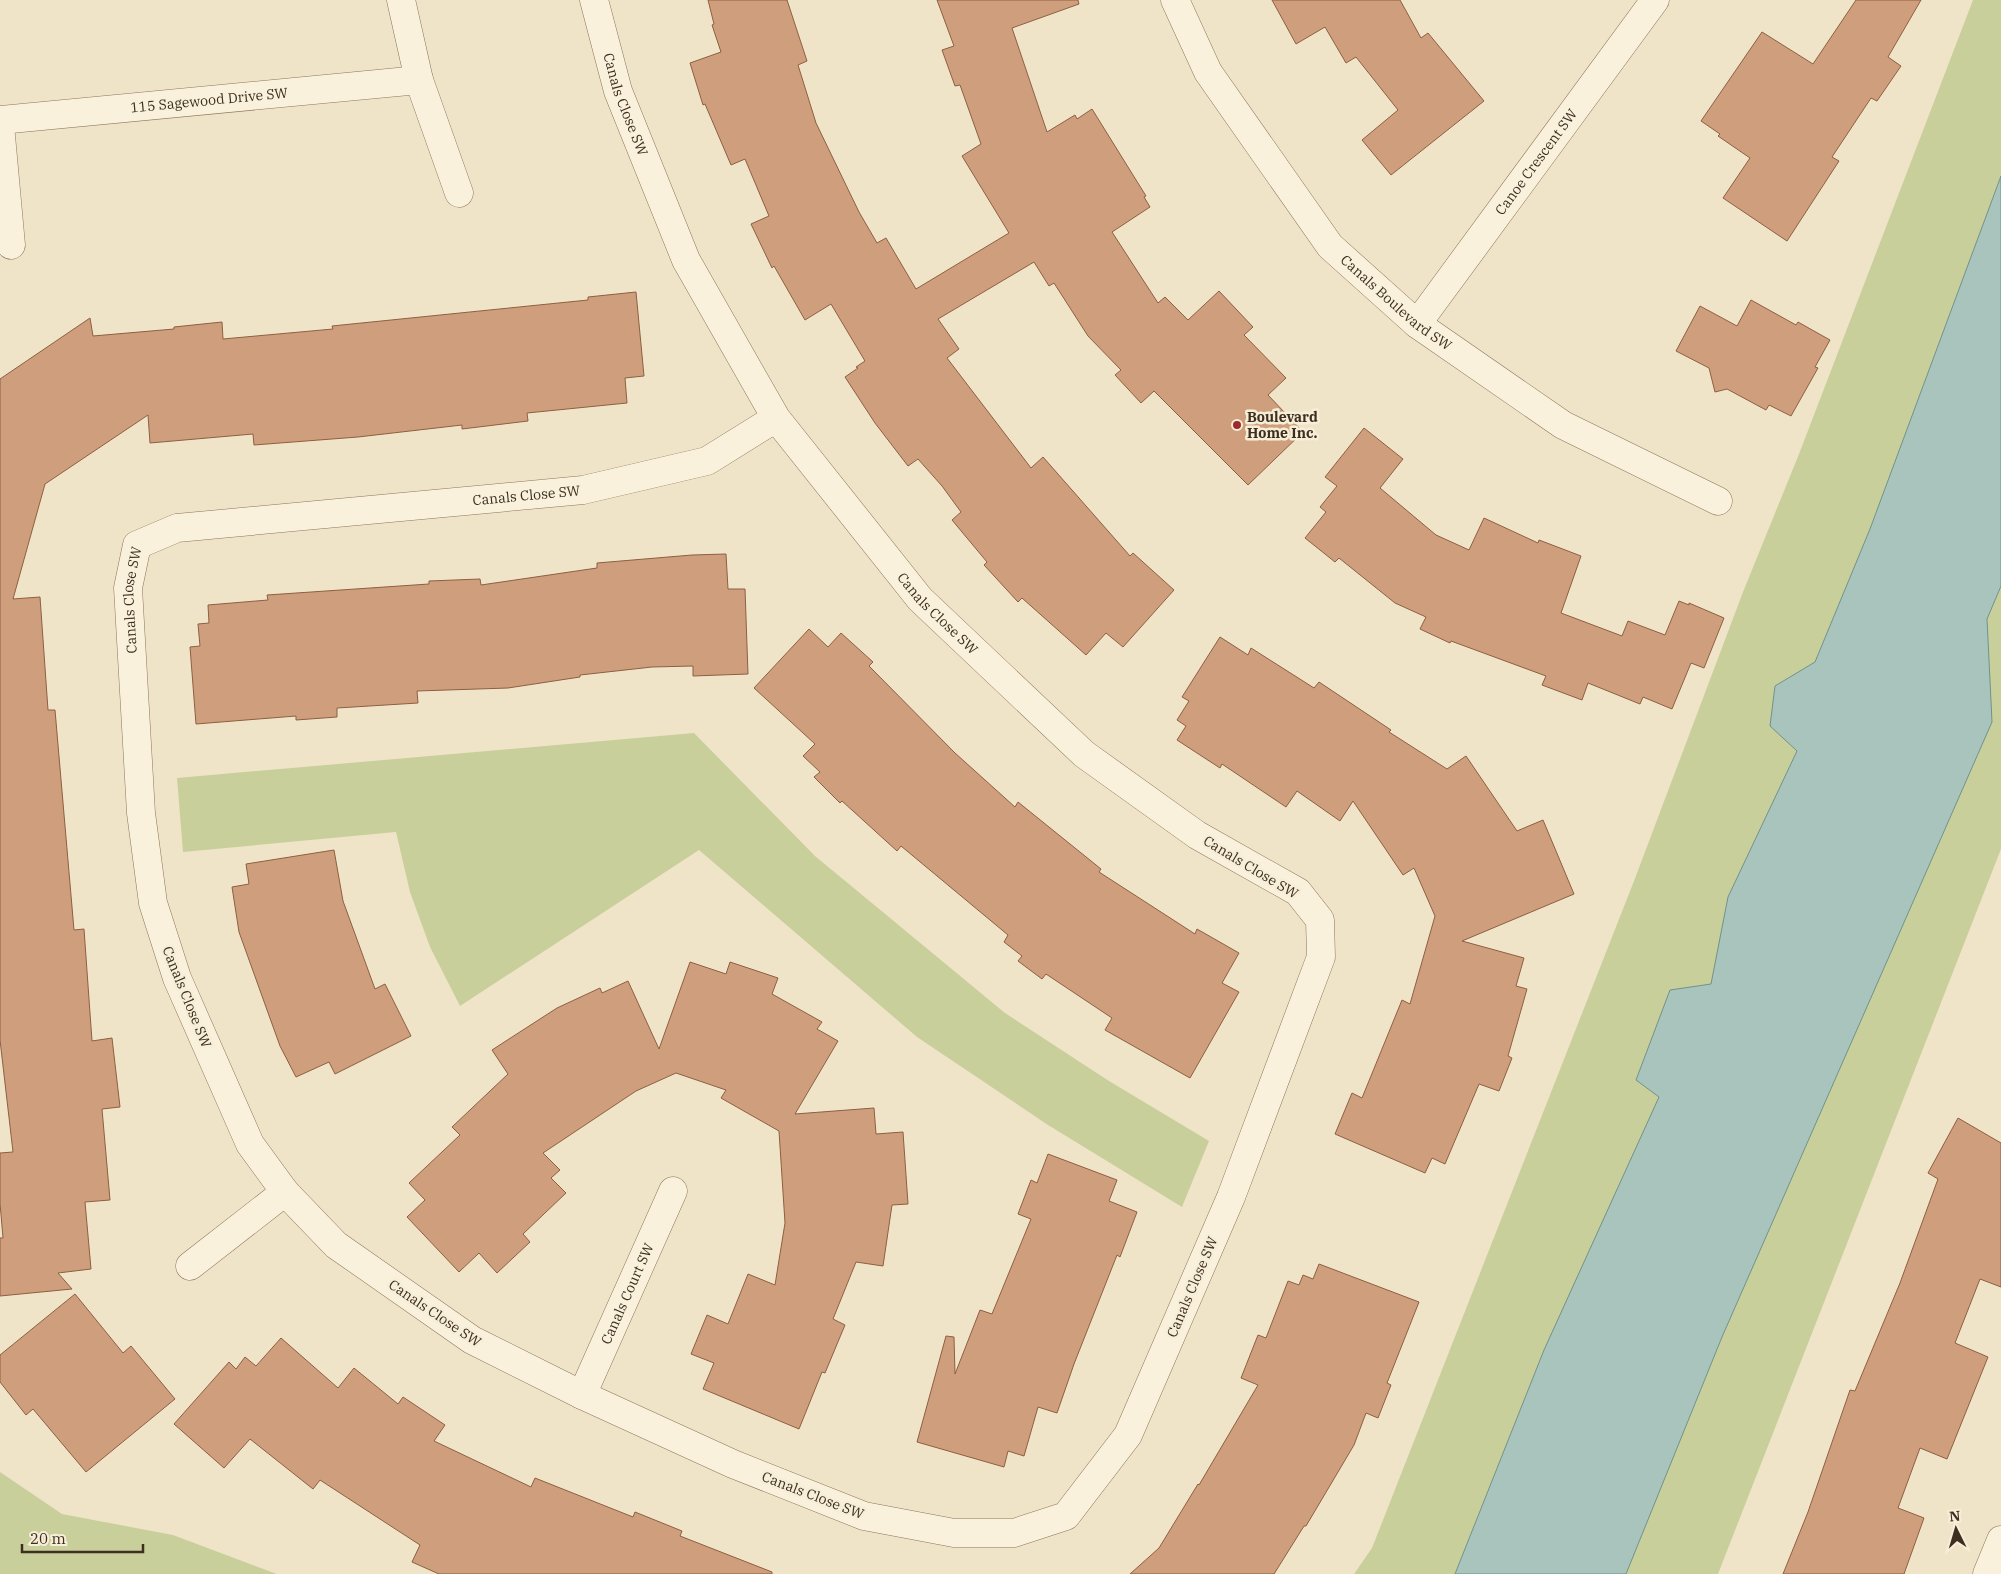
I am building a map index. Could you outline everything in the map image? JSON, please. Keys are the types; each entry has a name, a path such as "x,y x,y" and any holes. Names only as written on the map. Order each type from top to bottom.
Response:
{"street":[{"path":"401,0 419,80 459,193"},
{"name":"Canals Close SW","path":"594,0 618,91 686,260 776,418 920,600 1084,754 1197,835 1298,892 1320,920 1321,957 1231,1197 1128,1436 1066,1516 1014,1533 954,1533 864,1516 733,1464 582,1395 472,1340 336,1245 285,1192 250,1144 177,978 153,903 141,812 128,588 138,545 177,528 583,490 707,461 776,418"},
{"name":"Canals Boulevard SW","path":"1175,0 1208,72 1330,246 1417,324 1563,425 1718,501"},
{"name":"Canoe Crescent SW","path":"1417,324 1655,0"},
{"name":"115 Sagewood Drive SW","path":"0,120 419,80"},
{"path":"0,125 10,245"},
{"path":"190,1266 285,1192"},
{"name":"Canals Court SW","path":"582,1395 673,1192"},
{"path":"1988,1574 2001,1540"}],"green space":[{"path":"1973,0 2001,0 2001,849 1718,1574 1354,1574 1372,1548 1634,881 1743,592 1799,454"},
{"path":"694,733 815,856 1005,1013 1109,1081 1209,1141 1182,1207 1048,1125 917,1037 699,850 460,1006 430,947 410,892 396,832 183,852 177,778"},
{"path":"0,1472 62,1514 173,1535 277,1574 0,1574"}],"water":[{"path":"2001,176 2001,586 1987,619 1992,722 1722,1337 1626,1574 1455,1574 1544,1350 1659,1097 1636,1080 1670,990 1711,984 1728,897 1797,751 1770,726 1775,686 1815,662 1870,529"}],"building":[{"path":"708,0 787,0 807,61 798,65 816,123 859,212 877,243 886,238 916,289 1009,233 962,156 981,144 960,85 955,86 942,50 954,46 937,0 1078,0 1079,4 1012,28 1047,132 1075,115 1077,119 1092,109 1146,196 1144,197 1150,207 1112,232 1158,303 1165,297 1188,320 1219,291 1253,327 1244,335 1286,378 1268,395 1303,432 1248,485 1154,391 1141,403 1115,375 1121,370 1088,336 1054,283 1049,286 1034,262 938,319 959,349 947,358 1031,468 1043,457 1130,556 1133,553 1174,590 1123,647 1106,633 1086,655 1022,598 1018,602 984,565 987,562 952,520 961,512 942,486 918,459 908,466 875,423 845,377 865,361 831,304 805,320 774,266 772,268 751,224 769,216 745,159 731,165 705,104 703,105 690,63 721,52 712,25 714,24"},
{"path":"1272,0 1400,0 1421,38 1428,33 1484,101 1391,175 1362,140 1398,110 1356,57 1346,63 1325,27 1296,44"},
{"path":"1856,0 1921,0 1888,57 1901,66 1877,101 1871,98 1832,157 1839,161 1787,241 1723,198 1750,158 1718,136 1720,134 1701,121 1762,32 1813,64"},
{"path":"636,292 644,376 625,378 627,403 527,413 528,421 462,429 462,425 358,437 254,445 253,434 150,443 148,415 45,484 13,599 40,597 48,710 55,710 74,930 84,929 92,1041 112,1038 120,1107 102,1109 110,1200 85,1202 91,1269 58,1273 72,1289 0,1296 0,1238 3,1238 0,1203 0,1153 13,1152 0,1040 0,379 90,318 93,336 174,329 174,327 222,322 223,339 333,329 332,326 588,300 588,297"},
{"path":"1751,300 1796,325 1798,322 1830,340 1815,367 1818,368 1791,416 1769,405 1766,410 1727,389 1715,392 1709,368 1676,351 1700,306 1737,326"},
{"path":"1364,428 1403,459 1380,488 1436,535 1469,550 1484,518 1538,543 1539,540 1581,556 1561,613 1622,636 1628,621 1665,635 1679,601 1689,605 1689,603 1724,618 1704,668 1691,663 1672,709 1643,697 1640,704 1588,683 1582,700 1542,685 1546,676 1451,641 1450,643 1420,629 1426,617 1395,603 1339,558 1335,562 1305,538 1326,512 1320,507 1337,486 1325,477"},
{"path":"726,554 728,589 745,589 748,674 693,676 693,666 652,667 580,675 580,677 508,688 417,691 418,703 337,708 337,717 296,720 296,716 196,724 190,647 200,646 198,624 209,623 208,605 268,600 267,595 429,584 429,581 480,579 481,585 597,568 597,563"},
{"path":"809,629 828,647 841,633 873,662 869,666 955,753 1015,807 1018,802 1101,869 1099,872 1195,934 1197,929 1239,953 1222,983 1239,992 1190,1078 1105,1030 1112,1018 1046,974 1042,979 1018,961 1022,956 1004,942 1008,935 901,846 897,851 842,801 840,803 814,777 820,772 803,756 815,744 754,688"},
{"path":"1220,637 1248,655 1251,648 1314,688 1319,682 1391,730 1389,732 1447,769 1466,756 1517,831 1543,820 1574,894 1462,941 1524,958 1516,986 1527,989 1508,1056 1512,1058 1499,1091 1479,1084 1445,1164 1432,1158 1425,1173 1335,1134 1352,1093 1362,1098 1402,1000 1410,1004 1435,916 1414,868 1403,875 1353,801 1340,821 1297,791 1286,807 1222,764 1220,768 1177,740 1186,726 1177,720 1189,701 1182,697"},
{"path":"334,850 343,901 375,989 385,984 411,1036 335,1074 329,1062 296,1077 280,1046 239,932 232,887 249,884 246,864"},
{"path":"690,962 726,974 730,962 778,978 772,994 822,1022 817,1029 838,1041 795,1114 874,1108 876,1134 903,1132 908,1204 892,1205 883,1266 856,1262 833,1319 845,1325 825,1373 822,1372 799,1429 703,1389 714,1363 691,1354 707,1315 728,1324 748,1274 775,1285 785,1223 779,1131 721,1098 726,1090 676,1073 636,1091 543,1153 560,1170 551,1178 566,1193 523,1234 530,1242 497,1273 479,1253 459,1272 407,1217 425,1200 409,1183 460,1135 452,1127 508,1074 492,1050 557,1008 600,988 602,993 628,981 659,1049"},
{"path":"1958,1118 2001,1143 2001,1287 1980,1279 1955,1343 1988,1357 1947,1459 1920,1448 1898,1508 1924,1518 1904,1574 1783,1574 1808,1512 1850,1390 1855,1391 1900,1283 1938,1179 1928,1173"},
{"path":"1048,1154 1117,1180 1109,1201 1137,1212 1120,1257 1117,1255 1074,1364 1057,1413 1038,1407 1024,1456 1008,1451 1004,1467 917,1442 946,1336 954,1337 955,1374 980,1310 992,1314 1031,1219 1018,1214 1031,1180 1037,1183"},
{"path":"1319,1264 1419,1302 1387,1383 1391,1385 1378,1418 1366,1413 1354,1445 1306,1526 1304,1526 1274,1574 1130,1574 1159,1548 1258,1385 1241,1378 1258,1335 1266,1338 1288,1281 1299,1285 1303,1275 1313,1279"},
{"path":"75,1294 123,1353 131,1346 175,1399 86,1472 33,1409 26,1415 0,1382 0,1355"},
{"path":"281,1338 338,1388 354,1368 398,1404 403,1397 445,1425 434,1441 531,1487 535,1478 633,1517 635,1512 682,1531 680,1536 772,1572 772,1574 439,1574 412,1562 420,1545 320,1480 313,1489 250,1439 224,1468 174,1424 229,1362 236,1369 245,1357 256,1366"}],"place":[{"name":"Boulevard Home Inc.","path":"1237,425"}]}
